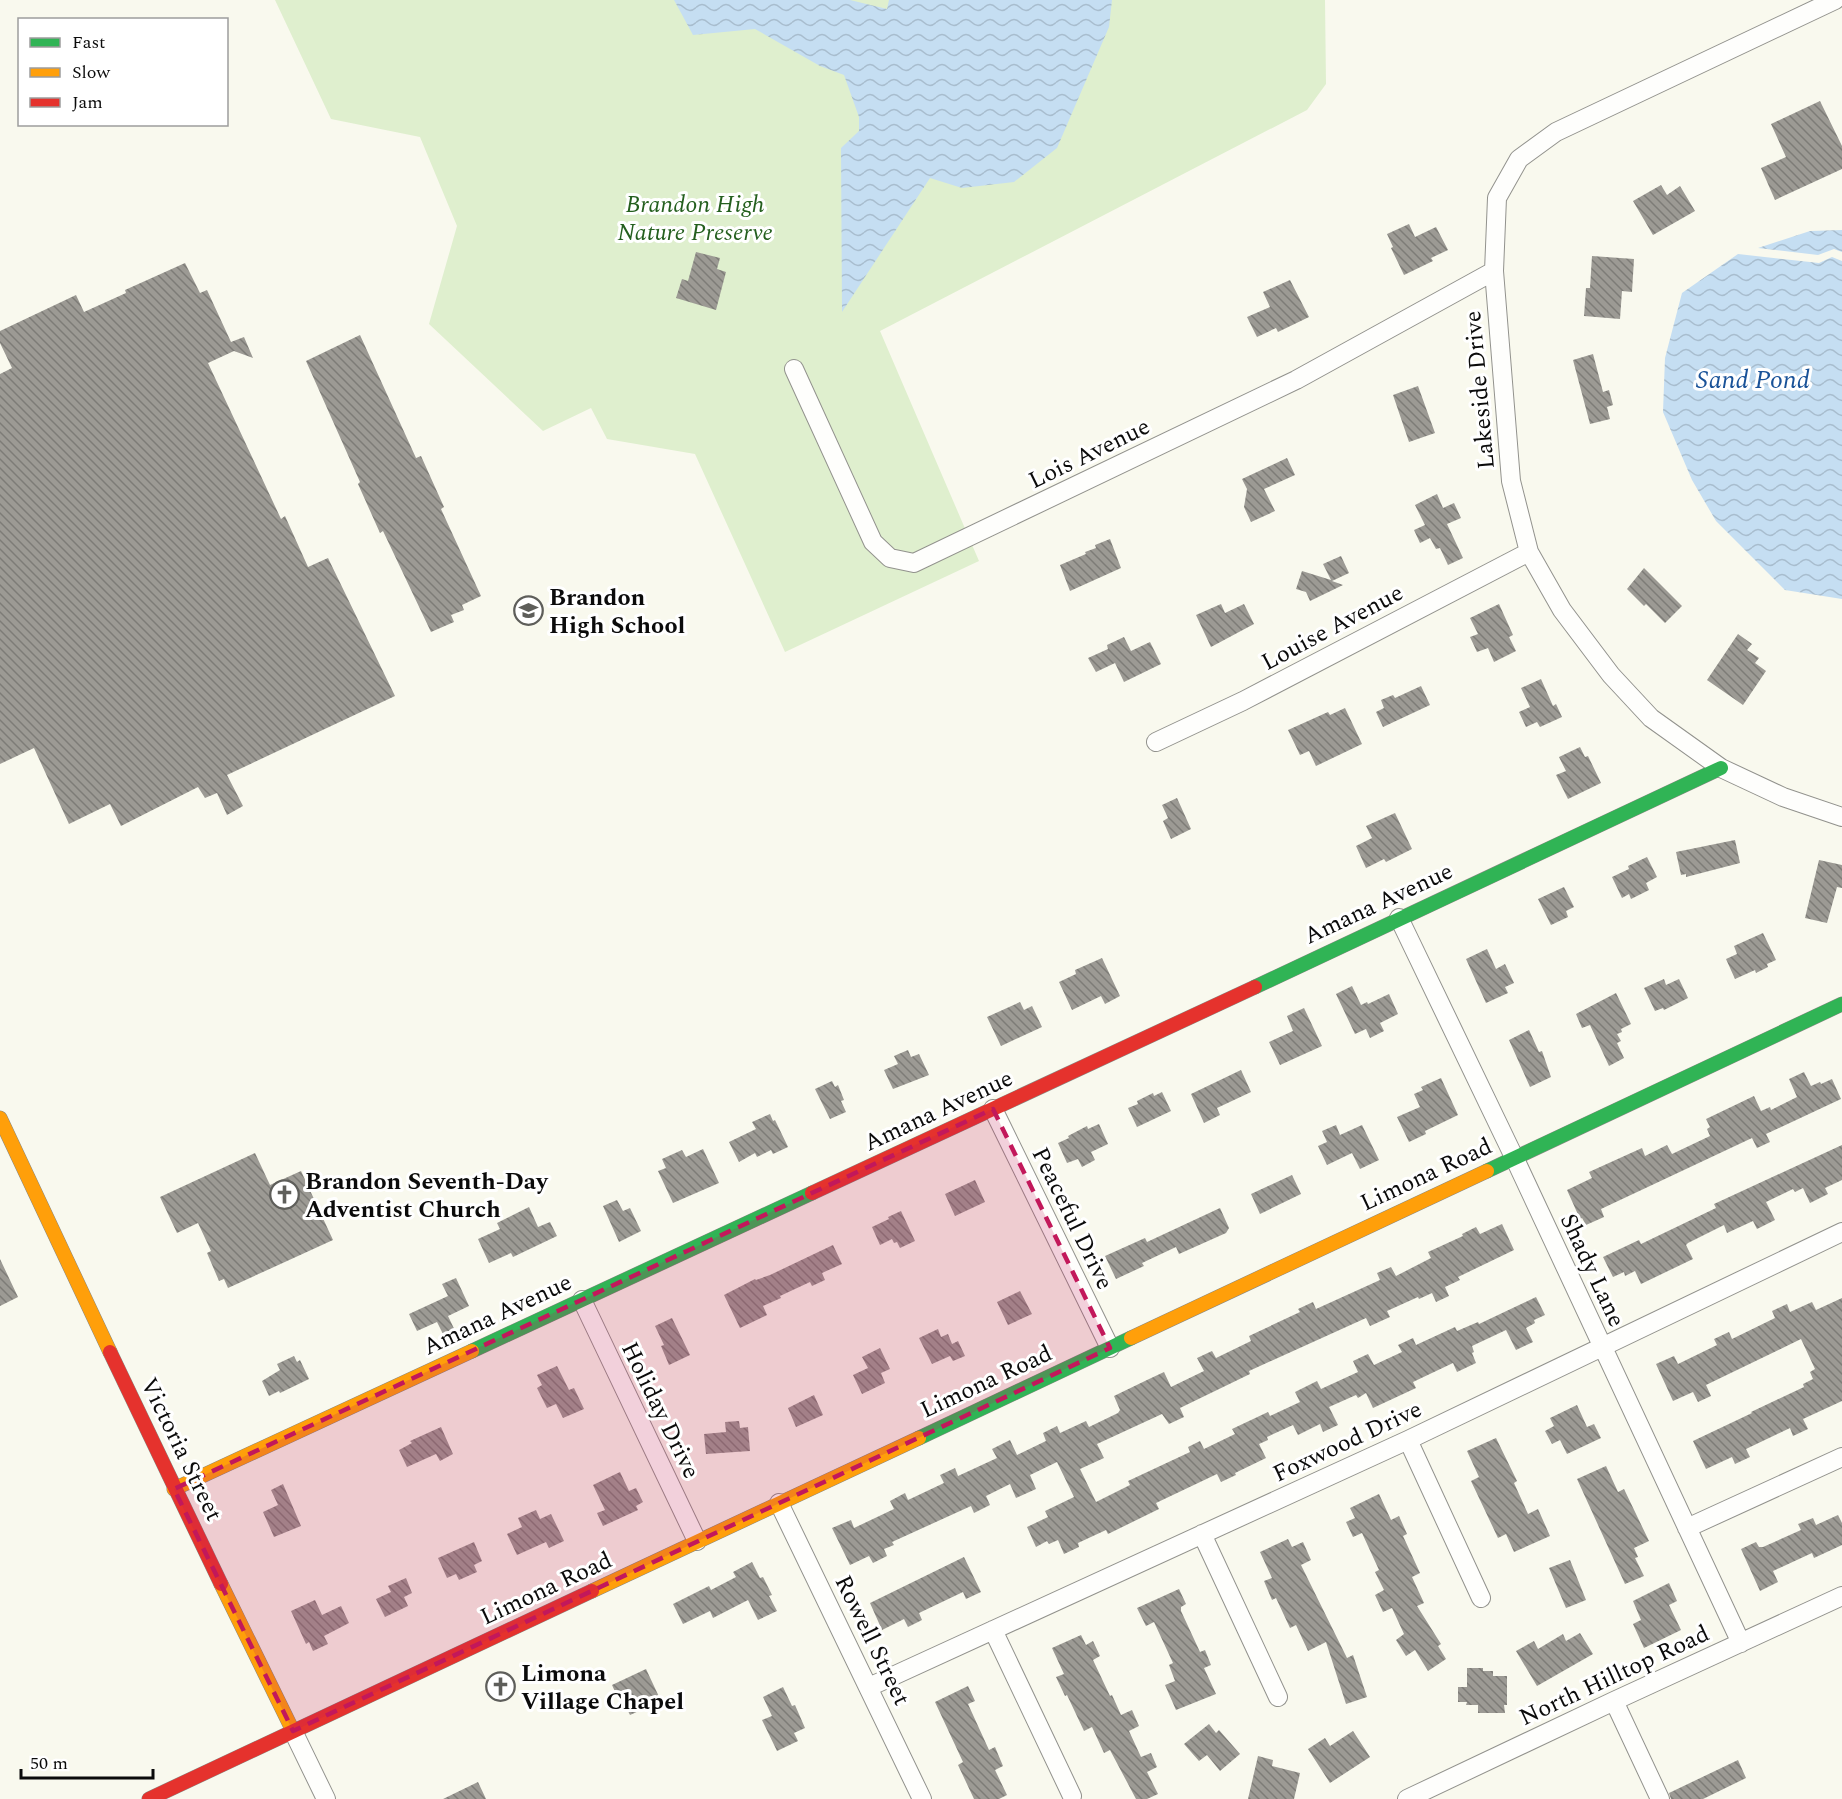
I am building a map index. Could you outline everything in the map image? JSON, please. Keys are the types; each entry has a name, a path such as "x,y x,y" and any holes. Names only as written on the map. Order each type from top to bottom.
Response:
{"street":[{"name":"Lakeside Drive","path":"1835,0 1556,132 1520,159 1497,198 1494,271 1511,481 1528,552 1562,610 1611,675 1652,718 1721,768 1783,797 1842,817"},
{"name":"Lois Avenue","path":"794,369 873,543 890,558 914,563 1296,380 1494,271"},
{"name":"Louise Avenue","path":"1156,742 1243,701 1528,552"},
{"name":"Amana Avenue","path":"174,1489 1721,768"},
{"name":"Shady Lane","path":"1399,918 1742,1643"},
{"name":"Limona Road","path":"149,1799 1842,1004"},
{"name":"Peaceful Drive","path":"993,1109 1110,1348"},
{"name":"Victoria Street","path":"0,1118 174,1489 326,1799"},
{"name":"Foxwood Drive","path":"870,1687 1408,1440 1842,1232"},
{"name":"Holiday Drive","path":"582,1300 697,1541"},
{"path":"1408,1440 1481,1598"},
{"path":"1688,1528 1842,1456"},
{"name":"Rowell Street","path":"779,1503 870,1687 922,1799"},
{"path":"1202,1534 1278,1697"},
{"name":"North Hilltop Road","path":"1407,1799 1842,1596"},
{"path":"993,1630 1072,1796"},
{"path":"1614,1701 1660,1799"}],"highlighted area":[{"path":"993,1109 1110,1348 293,1731 174,1489"}],"green space":[{"name":"Brandon High Nature Preserve","path":"275,0 1325,0 1326,84 1307,110 880,331 979,561 785,652 695,454 607,439 591,408 543,431 429,324 457,226 420,137 331,119"}],"water":[{"path":"674,0 850,0 887,9 889,0 1112,0 1109,27 1057,148 1014,182 962,188 930,178 842,312 841,148 859,131 859,117 844,75 820,66 755,29 693,35"},
{"path":"1842,230 1842,252 1834,249 1818,255 1758,248 1810,231"},
{"name":"Sand Pond","path":"1738,254 1819,263 1832,257 1842,261 1842,599 1785,590 1716,521 1692,480 1663,412 1665,358 1682,293"}],"building":[{"path":"1820,101 1842,146 1842,169 1775,200 1761,168 1786,157 1771,124"},
{"path":"1661,185 1667,195 1680,186 1695,211 1653,235 1633,201"},
{"path":"1409,224 1415,237 1436,227 1448,250 1431,258 1433,261 1404,275 1387,234"},
{"path":"696,252 720,258 717,269 726,272 716,310 676,298 682,279 688,281"},
{"path":"1592,256 1634,259 1632,292 1622,291 1620,319 1584,316 1586,288 1590,288"},
{"path":"185,263 200,293 207,290 231,342 244,337 253,358 234,351 208,363 281,519 285,516 308,567 328,558 395,696 227,775 243,806 227,815 217,793 205,798 198,787 121,826 110,804 69,824 34,748 0,764 0,374 12,368 0,343 0,331 76,295 84,312 126,293 125,290"},
{"path":"1290,280 1309,317 1278,332 1276,328 1257,337 1247,317 1270,307 1263,292"},
{"path":"360,335 416,458 421,456 444,507 441,509 481,596 462,605 464,610 451,615 454,622 431,632 383,531 380,533 306,361"},
{"path":"1593,354 1603,392 1609,390 1613,405 1607,407 1610,419 1590,424 1573,360"},
{"path":"1418,386 1435,433 1409,442 1393,395"},
{"path":"1287,458 1295,475 1264,489 1275,511 1251,522 1244,507 1247,489 1242,479"},
{"path":"1437,494 1443,508 1454,503 1461,518 1447,524 1463,558 1448,565 1440,548 1436,549 1430,538 1420,543 1414,530 1425,525 1415,505"},
{"path":"1110,539 1121,568 1070,591 1060,565 1086,554 1085,552 1096,548 1095,545"},
{"path":"1341,556 1349,573 1332,581 1343,585 1310,601 1306,592 1296,589 1302,571 1331,580 1323,564"},
{"path":"1644,568 1682,606 1665,623 1627,589"},
{"path":"1221,604 1225,613 1244,604 1254,624 1211,647 1196,615"},
{"path":"1499,604 1513,635 1509,637 1516,651 1494,662 1488,648 1477,652 1470,637 1478,634 1470,618"},
{"path":"1738,634 1752,644 1747,650 1759,658 1755,663 1766,671 1743,705 1707,680"},
{"path":"1124,637 1131,651 1150,642 1161,664 1124,682 1115,663 1096,672 1088,658 1108,649 1107,645"},
{"path":"1541,679 1553,706 1556,704 1562,717 1540,727 1537,722 1526,727 1519,712 1530,707 1521,688"},
{"path":"1421,686 1430,705 1383,727 1376,712 1384,708 1381,700 1393,695 1395,698"},
{"path":"1345,708 1362,744 1316,766 1309,751 1300,755 1288,730 1328,712 1330,715"},
{"path":"1580,747 1585,757 1588,756 1601,783 1568,799 1556,775 1566,771 1559,757"},
{"path":"1177,798 1191,829 1171,839 1163,821 1168,818 1162,805"},
{"path":"1395,813 1412,849 1386,862 1384,859 1366,868 1356,846 1372,838 1366,826"},
{"path":"1735,840 1740,863 1686,877 1686,874 1681,875 1676,852"},
{"path":"1647,857 1657,877 1646,883 1649,890 1631,899 1629,894 1622,898 1612,877"},
{"path":"1819,860 1842,865 1842,888 1837,887 1827,923 1805,918"},
{"path":"1564,887 1574,907 1566,911 1568,917 1551,925 1538,899"},
{"path":"1763,933 1776,960 1756,973 1755,970 1735,979 1726,959 1737,954 1734,946"},
{"path":"1487,949 1496,969 1505,964 1514,983 1505,987 1508,993 1486,1003 1466,959"},
{"path":"1102,958 1120,996 1105,1004 1101,996 1072,1010 1059,982 1076,974 1075,970"},
{"path":"1664,979 1666,985 1679,979 1688,998 1664,1010 1663,1008 1655,1011 1644,988"},
{"path":"1352,986 1361,1005 1389,994 1398,1014 1380,1023 1384,1031 1370,1038 1366,1029 1355,1034 1336,994"},
{"path":"1616,993 1631,1024 1617,1034 1621,1041 1617,1043 1624,1058 1609,1066 1590,1025 1582,1028 1576,1014"},
{"path":"1020,1002 1024,1010 1032,1006 1042,1027 1001,1046 987,1017"},
{"path":"1304,1008 1322,1046 1280,1065 1269,1042 1293,1031 1287,1016"},
{"path":"1529,1030 1539,1052 1542,1051 1551,1077 1530,1087 1509,1040"},
{"path":"908,1050 911,1057 919,1054 929,1075 893,1089 884,1070 898,1064 894,1056"},
{"path":"1241,1070 1251,1092 1217,1108 1220,1115 1204,1123 1191,1094"},
{"path":"1804,1072 1811,1086 1832,1079 1841,1099 1766,1134 1770,1142 1757,1148 1752,1138 1601,1209 1604,1217 1586,1225 1582,1218 1580,1219 1567,1190 1592,1178 1589,1172 1642,1148 1645,1156 1667,1145 1672,1154 1710,1136 1707,1129 1710,1127 1706,1119 1754,1096 1761,1111 1770,1107 1771,1110 1797,1097 1789,1079"},
{"path":"1441,1078 1458,1115 1425,1131 1426,1134 1409,1142 1397,1117 1420,1107 1414,1094 1423,1090 1421,1087"},
{"path":"832,1081 835,1087 838,1085 846,1112 830,1119 815,1089"},
{"path":"1162,1092 1171,1111 1137,1127 1128,1108 1153,1093 1154,1096"},
{"path":"770,1114 788,1147 773,1154 771,1150 757,1157 755,1153 739,1162 729,1142 756,1129 752,1122"},
{"path":"1099,1124 1108,1144 1091,1152 1095,1160 1082,1167 1078,1159 1067,1163 1058,1143 1087,1126 1088,1129"},
{"path":"1336,1125 1340,1135 1362,1125 1379,1160 1360,1169 1352,1153 1327,1165 1318,1146 1327,1142 1322,1131"},
{"path":"1842,1145 1842,1180 1825,1188 1828,1194 1810,1203 1803,1188 1795,1192 1793,1189 1766,1202 1775,1220 1757,1229 1753,1221 1727,1233 1724,1225 1686,1245 1693,1259 1641,1284 1635,1271 1625,1276 1624,1272 1613,1277 1603,1257 1639,1240 1641,1244 1716,1208 1714,1204"},
{"path":"703,1149 719,1183 673,1203 658,1171 666,1168 662,1159 682,1150 686,1157"},
{"path":"255,1153 270,1185 301,1171 333,1240 228,1288 224,1279 219,1281 207,1253 211,1251 198,1223 177,1233 160,1197"},
{"path":"1292,1175 1301,1194 1260,1214 1251,1194"},
{"path":"975,1180 985,1202 955,1216 945,1194"},
{"path":"617,1200 623,1211 630,1208 641,1231 619,1242 603,1206"},
{"path":"529,1207 538,1227 550,1222 557,1236 513,1257 511,1253 489,1263 478,1239 500,1229 497,1223"},
{"path":"1220,1208 1229,1228 1226,1233 1179,1254 1176,1247 1142,1263 1144,1266 1116,1279 1105,1256 1145,1238 1147,1242"},
{"path":"901,1211 915,1241 900,1248 892,1239 880,1245 872,1227"},
{"path":"1502,1224 1514,1250 1458,1277 1460,1280 1445,1287 1449,1296 1436,1302 1432,1293 1419,1299 1418,1297 1387,1311 1390,1317 1370,1326 1366,1318 1249,1371 1250,1374 1180,1408 1184,1417 1169,1424 1162,1414 1097,1444 1104,1458 1080,1469 1096,1502 1130,1485 1128,1481 1190,1452 1188,1447 1200,1441 1204,1449 1235,1434 1232,1429 1268,1412 1270,1416 1300,1402 1295,1392 1317,1381 1321,1389 1358,1372 1353,1361 1368,1354 1374,1365 1402,1352 1398,1345 1413,1338 1416,1345 1455,1327 1457,1331 1478,1322 1479,1324 1536,1297 1545,1315 1534,1320 1535,1323 1526,1328 1533,1342 1516,1350 1506,1330 1472,1346 1476,1363 1457,1372 1453,1363 1413,1382 1416,1388 1373,1408 1366,1393 1358,1398 1356,1395 1329,1407 1338,1425 1323,1432 1320,1424 1298,1435 1293,1425 1267,1437 1268,1440 1259,1444 1266,1458 1221,1482 1217,1474 1156,1503 1159,1509 1108,1534 1106,1530 1078,1543 1079,1547 1064,1554 1058,1540 1049,1544 1047,1541 1036,1547 1027,1527 1048,1517 1045,1511 1074,1497 1057,1462 1030,1475 1036,1489 1016,1498 1010,1484 986,1496 990,1505 974,1513 971,1506 892,1542 894,1545 884,1549 887,1556 873,1563 869,1556 850,1565 832,1528 851,1520 854,1528 894,1509 890,1501 905,1493 908,1500 944,1483 940,1475 955,1468 958,1476 997,1458 992,1449 1010,1440 1017,1455 1046,1441 1043,1433 1057,1426 1060,1433 1086,1421 1089,1427 1118,1413 1120,1410 1114,1396 1164,1372 1171,1387 1204,1371 1197,1358 1212,1351 1216,1358 1251,1341 1249,1336 1300,1312 1298,1309 1313,1302 1316,1309 1380,1280 1377,1273 1391,1267 1396,1276 1431,1258 1428,1252 1463,1236 1462,1234 1476,1227 1480,1234"},
{"path":"833,1245 842,1264 822,1273 825,1280 812,1286 810,1282 780,1296 781,1298 763,1306 767,1315 740,1328 724,1295"},
{"path":"0,1259 18,1297 0,1306"},
{"path":"456,1278 469,1306 448,1316 460,1341 449,1346 437,1322 417,1331 409,1314 448,1296 442,1284"},
{"path":"1020,1291 1032,1314 1008,1325 997,1302"},
{"path":"1842,1298 1842,1401 1803,1419 1808,1429 1793,1436 1790,1428 1746,1449 1750,1457 1735,1464 1732,1457 1706,1469 1693,1441 1804,1387 1803,1384 1813,1379 1810,1372 1815,1369 1801,1339 1706,1385 1711,1396 1698,1402 1693,1392 1673,1401 1656,1364 1674,1356 1678,1364 1717,1345 1714,1339 1729,1332 1732,1339 1775,1318 1772,1311 1787,1304 1790,1312 1812,1302 1816,1310"},
{"path":"672,1318 690,1355 669,1365 661,1346 664,1345 655,1326"},
{"path":"938,1329 941,1337 948,1334 952,1344 958,1341 965,1356 953,1361 950,1356 932,1364 919,1338"},
{"path":"880,1348 890,1369 881,1373 885,1383 862,1394 853,1375 868,1368 862,1357"},
{"path":"294,1356 297,1362 300,1360 309,1379 269,1396 262,1381 280,1370 277,1364"},
{"path":"557,1366 569,1390 574,1388 584,1409 563,1418 556,1404 547,1408 537,1388 542,1385 537,1375"},
{"path":"814,1395 823,1415 796,1427 788,1408"},
{"path":"1577,1405 1587,1427 1594,1424 1601,1438 1567,1454 1560,1440 1552,1444 1545,1431 1554,1426 1550,1418"},
{"path":"739,1421 740,1428 748,1427 750,1451 706,1454 704,1434 726,1432 725,1422"},
{"path":"441,1427 453,1454 440,1461 436,1454 407,1467 399,1450 412,1443 410,1441"},
{"path":"1496,1438 1517,1481 1514,1483 1528,1514 1538,1509 1550,1536 1514,1552 1506,1534 1498,1538 1471,1481 1479,1477 1467,1451"},
{"path":"1606,1466 1618,1492 1624,1489 1649,1541 1634,1548 1638,1557 1635,1558 1644,1576 1625,1584 1577,1479"},
{"path":"620,1472 629,1491 636,1488 643,1502 636,1506 638,1510 603,1526 597,1513 605,1510 593,1485"},
{"path":"283,1484 301,1526 274,1537 263,1512 278,1505 271,1490"},
{"path":"1379,1494 1391,1520 1399,1516 1407,1534 1403,1536 1420,1573 1412,1577 1424,1603 1417,1606 1441,1644 1438,1646 1446,1659 1428,1671 1415,1650 1406,1656 1396,1640 1404,1634 1392,1608 1383,1612 1375,1595 1384,1590 1375,1572 1379,1570 1362,1533 1353,1537 1346,1522 1355,1518 1350,1508"},
{"path":"536,1510 540,1519 551,1514 564,1541 549,1548 546,1542 517,1555 507,1534 522,1527 518,1518"},
{"path":"1838,1515 1842,1523 1842,1545 1814,1558 1812,1553 1773,1571 1778,1582 1760,1591 1741,1549 1756,1542 1759,1547 1763,1547 1801,1530 1798,1524 1813,1518 1816,1525"},
{"path":"1288,1539 1292,1547 1303,1542 1311,1560 1301,1565 1347,1658 1353,1655 1367,1697 1346,1704 1326,1642 1308,1651 1296,1625 1290,1628 1276,1598 1272,1600 1264,1581 1272,1578 1260,1552"},
{"path":"474,1542 482,1561 474,1565 477,1572 459,1580 456,1574 447,1578 438,1558"},
{"path":"964,1557 981,1592 966,1599 963,1592 919,1613 922,1620 908,1627 904,1619 882,1630 870,1603"},
{"path":"1570,1560 1586,1600 1566,1608 1549,1568"},
{"path":"752,1562 760,1578 763,1577 777,1611 758,1620 748,1600 713,1618 710,1611 683,1624 673,1604 709,1586 711,1590 736,1577 733,1572"},
{"path":"406,1578 412,1593 404,1597 408,1606 385,1617 376,1599 391,1592 388,1586"},
{"path":"1669,1583 1677,1601 1669,1605 1681,1630 1644,1648 1633,1624 1641,1620 1633,1601"},
{"path":"1179,1589 1186,1604 1181,1607 1181,1611 1200,1652 1205,1650 1211,1665 1204,1668 1216,1694 1176,1710 1165,1685 1175,1681 1169,1665 1173,1663 1154,1622 1146,1626 1137,1608"},
{"path":"315,1600 322,1615 341,1606 349,1623 324,1636 328,1644 313,1651 309,1642 306,1644 291,1611"},
{"path":"1580,1633 1593,1654 1537,1686 1516,1651 1534,1641 1538,1649 1563,1634 1566,1641"},
{"path":"1081,1635 1086,1645 1093,1641 1100,1656 1093,1660 1121,1715 1132,1710 1139,1726 1129,1731 1141,1757 1151,1753 1157,1767 1147,1772 1158,1794 1147,1799 1136,1799 1110,1750 1104,1753 1092,1727 1084,1731 1056,1677 1064,1674 1052,1648"},
{"path":"1467,1668 1483,1668 1483,1671 1493,1671 1493,1676 1507,1676 1505,1713 1478,1713 1478,1705 1458,1702 1458,1687 1467,1687"},
{"path":"646,1669 661,1701 630,1715 625,1705 622,1707 612,1685"},
{"path":"968,1686 975,1701 968,1704 989,1750 995,1747 1003,1766 995,1770 1007,1795 999,1799 974,1799 958,1765 963,1762 935,1702"},
{"path":"783,1687 792,1706 795,1705 805,1728 794,1733 798,1741 777,1751 762,1720 772,1716 763,1697"},
{"path":"1209,1724 1216,1733 1219,1730 1240,1754 1220,1771 1207,1755 1199,1761 1184,1744"},
{"path":"1353,1731 1370,1757 1330,1783 1308,1749 1325,1738 1330,1746"},
{"path":"1258,1756 1273,1760 1272,1766 1300,1773 1294,1799 1248,1799"},
{"path":"1738,1760 1746,1778 1703,1799 1671,1799 1669,1793"},
{"path":"478,1782 486,1799 443,1799"}],"traffic: fast":[{"path":"1255,987 1721,768"},
{"path":"1487,1171 1842,1004"},
{"path":"472,1351 812,1193"},
{"path":"919,1438 1131,1338"}],"traffic: slow":[{"path":"0,1118 110,1352"},
{"path":"1131,1338 1487,1171"},
{"path":"174,1489 472,1351"},
{"path":"592,1591 919,1438"},
{"path":"221,1584 293,1731"}],"traffic: jam":[{"path":"812,1193 1255,987"},
{"path":"110,1352 221,1584"},
{"path":"149,1799 592,1591"}],"place":[{"name":"Brandon High School","path":"528,611"},
{"name":"Brandon Seventh-Day Adventist Church","path":"284,1195"},
{"name":"Limona Village Chapel","path":"500,1687"}]}
